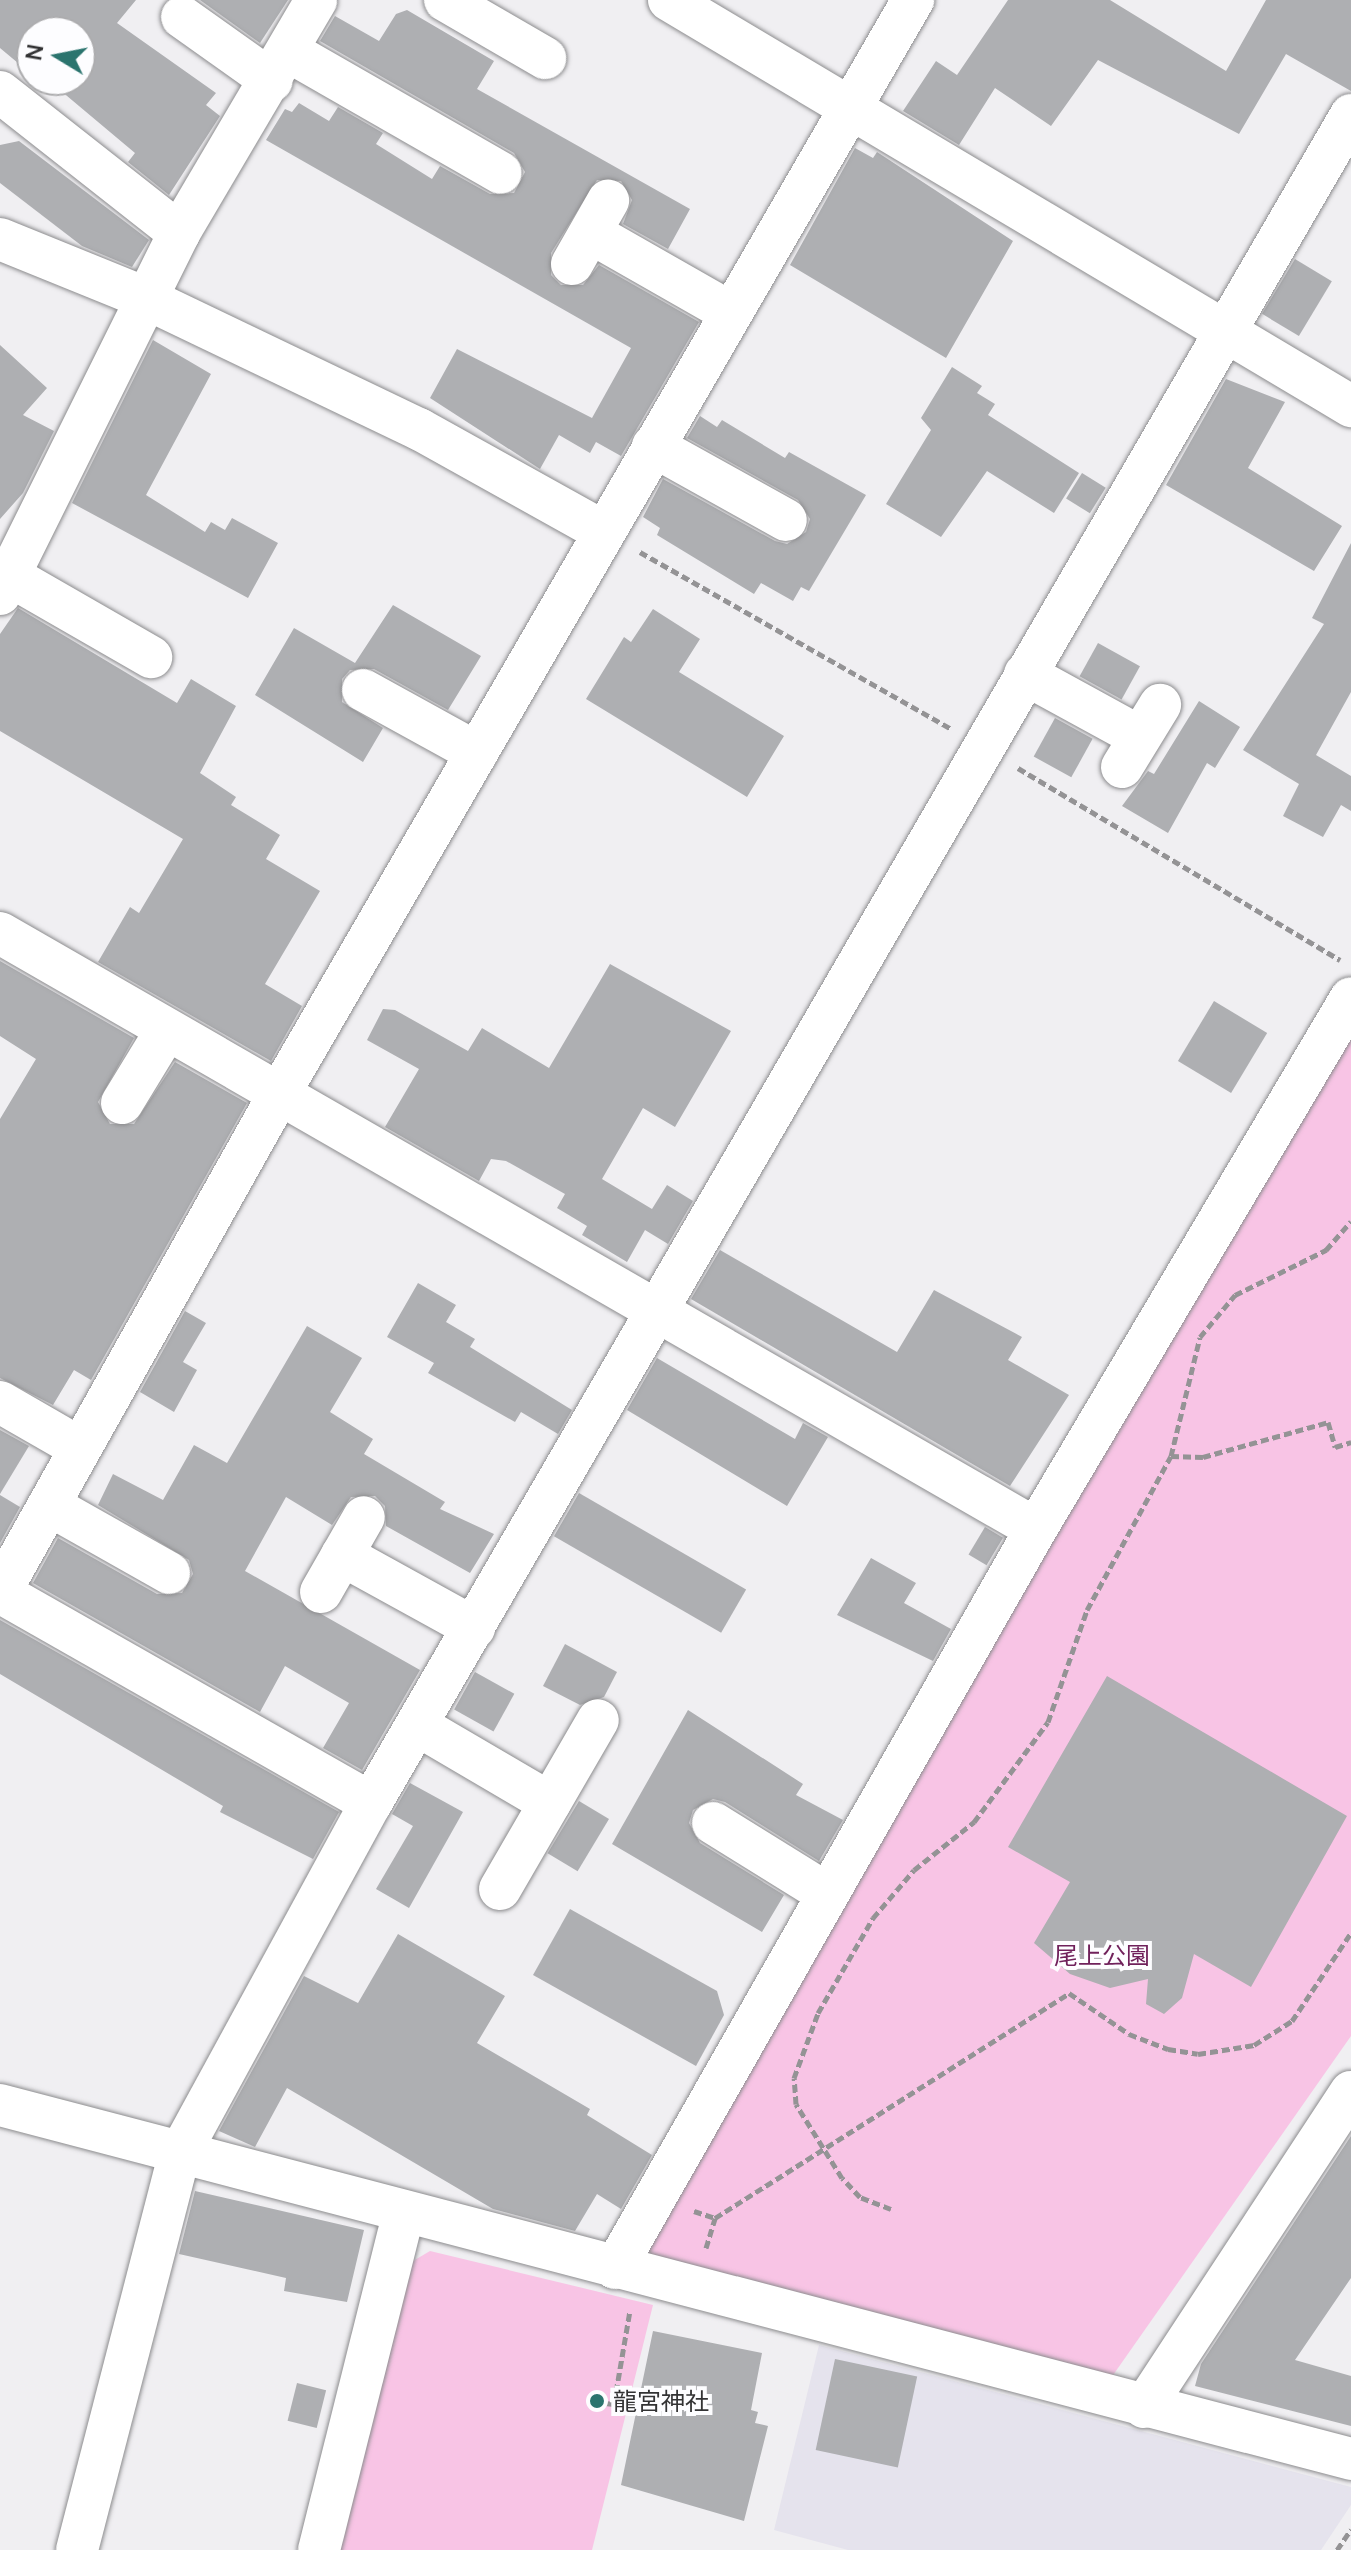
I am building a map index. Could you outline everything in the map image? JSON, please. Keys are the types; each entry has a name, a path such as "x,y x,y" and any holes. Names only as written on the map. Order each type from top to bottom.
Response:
{"street":[{"path":"151,657 13,584 145,298 179,233 290,62 316,0"},
{"path":"445,0 545,58"},
{"path":"669,0 1351,406"},
{"path":"371,1803 0,1592 282,1089 913,0"},
{"path":"182,17 290,62 501,173"},
{"path":"4,104 179,233"},
{"path":"77,2550 180,2153 371,1803 657,1305 1351,115"},
{"path":"590,233 731,313"},
{"path":"0,239 145,298 419,429 604,532"},
{"path":"653,446 786,520"},
{"path":"1025,674 1141,737"},
{"path":"363,690 477,753"},
{"path":"0,933 166,1031 282,1089 657,1305 1036,1529"},
{"path":"626,2271 651,2197 1036,1529 1351,998"},
{"path":"122,1103 166,1031"},
{"path":"0,1402 80,1448"},
{"path":"49,1505 169,1573"},
{"path":"321,1592 364,1517"},
{"path":"342,1555 474,1628"},
{"path":"500,1889 598,1720"},
{"path":"417,1725 550,1803"},
{"path":"713,1823 826,1893"},
{"path":"1144,2407 1351,2092"},
{"path":"0,2105 1351,2459"},
{"path":"319,2550 404,2212"}],"path":[{"path":"891,2209 860,2197 824,2149 795,2091 818,2013 873,1918 1015,1775 1048,1722 1087,1610 1171,1456 1200,1337 1235,1295 1326,1250 1351,1221"},
{"path":"1171,1456 1203,1457 1328,1422 1335,1447 1351,1442"},
{"path":"651,2197 715,2218 1069,1993 1129,2034 1168,2049 1198,2054 1254,2045 1292,2021 1351,1933"},
{"path":"605,2403 614,2404 626,2271"},
{"path":"1337,2550 1351,2529"}],"shaded area":[{"path":"819,2345 1351,2487 1351,2505 1321,2550 848,2550 774,2530"}],"green space":[{"name":"尾上公園","path":"1351,1017 1351,2036 1111,2378 646,2253"},
{"path":"430,2251 653,2305 592,2550 329,2550 403,2267"}],"building":[{"path":"0,0 136,0 117,23 216,93 206,105 220,116 169,195 128,162 135,153 67,96 96,96 96,16 16,16 16,61 0,48"},
{"path":"200,0 288,0 260,43"},
{"path":"1008,0 1110,0 1226,71 1266,0 1351,0 1351,91 1286,54 1239,134 1098,60 1051,126 995,88 959,145 903,111 936,61 957,75"},
{"path":"407,10 494,61 477,89 690,209 668,249 623,224 632,200 621,181 597,180 551,253 551,275 561,285 583,285 599,265 699,322 621,456 596,442 590,453 559,435 540,469 430,398 457,349 592,418 631,348 266,140 285,109 292,112 299,103 329,121 338,107 383,133 376,144 432,179 440,166 490,194 514,193 525,172 514,153 320,41 335,16 379,41 396,14"},
{"path":"19,141 149,240 132,267 82,246 0,183 0,145"},
{"path":"855,148 873,158 877,152 1013,241 946,358 790,265"},
{"path":"1295,259 1332,281 1299,336 1262,314"},
{"path":"153,340 211,374 146,495 205,532 211,522 225,530 232,518 278,543 248,598 72,503"},
{"path":"0,345 47,388 23,415 54,431 23,493 0,519"},
{"path":"952,367 982,386 977,393 995,404 988,415 1079,473 1054,513 987,471 941,537 886,504 931,430 921,418"},
{"path":"1226,379 1285,402 1248,468 1342,526 1314,571 1166,485"},
{"path":"700,416 717,427 722,420 785,458 789,452 866,495 809,591 801,587 793,601 761,583 754,594 657,535 660,528 643,517 663,479 775,541 787,544 806,532 810,519 798,500 687,438"},
{"path":"1082,473 1106,488 1090,513 1066,498"},
{"path":"1351,543 1351,692 1316,755 1351,776 1351,811 1341,805 1323,837 1283,816 1299,784 1243,750 1324,624 1312,618"},
{"path":"393,605 481,656 448,710 374,669 350,670 342,679 342,702 383,728 363,762 255,695 294,628 355,663"},
{"path":"18,608 177,703 191,679 236,706 200,773 236,797 231,805 280,835 266,859 320,891 265,984 302,1006 271,1061 98,962 130,907 139,913 183,839 0,731 0,634"},
{"path":"653,609 700,639 679,672 784,736 747,797 586,699 624,637 631,642"},
{"path":"1098,643 1140,666 1122,700 1080,676"},
{"path":"1199,701 1240,727 1215,768 1207,763 1168,833 1122,806 1148,771 1154,774"},
{"path":"1055,718 1093,739 1071,777 1034,756"},
{"path":"0,961 134,1038 98,1102 110,1124 134,1124 175,1062 247,1103 91,1380 74,1370 53,1405 0,1378 0,1119 36,1059 0,1036"},
{"path":"610,964 731,1031 675,1127 643,1108 602,1179 652,1209 667,1185 693,1201 668,1244 645,1230 627,1262 582,1235 587,1226 557,1208 565,1194 506,1161 491,1159 479,1181 385,1127 419,1069 367,1040 383,1009 395,1010 468,1051 482,1028 549,1068"},
{"path":"1214,1001 1267,1033 1231,1093 1178,1061"},
{"path":"720,1250 897,1352 934,1290 1022,1337 1008,1360 1069,1395 1010,1486 691,1299"},
{"path":"418,1283 456,1305 446,1322 475,1339 470,1347 572,1410 558,1434 521,1412 515,1422 428,1373 434,1363 387,1337"},
{"path":"185,1311 206,1323 183,1362 197,1370 174,1412 140,1392"},
{"path":"307,1326 362,1358 330,1412 373,1439 364,1454 445,1502 440,1509 494,1534 470,1573 386,1526 385,1506 375,1496 351,1497 332,1525 286,1497 245,1571 420,1670 362,1770 323,1748 349,1703 285,1666 260,1712 33,1583 58,1538 157,1594 182,1593 193,1574 189,1560 98,1505 113,1474 163,1500 194,1445 227,1463"},
{"path":"657,1358 795,1439 803,1423 828,1437 787,1506 627,1410"},
{"path":"0,1430 29,1446 0,1494"},
{"path":"579,1493 746,1590 721,1633 554,1536"},
{"path":"0,1495 20,1507 0,1543"},
{"path":"985,1527 1003,1538 987,1565 969,1554"},
{"path":"871,1558 916,1583 904,1603 951,1629 933,1661 837,1615"},
{"path":"0,1620 339,1812 313,1859 220,1812 223,1806 0,1674"},
{"path":"565,1644 617,1672 604,1697 580,1705 543,1686"},
{"path":"475,1672 514,1694 494,1731 454,1710"},
{"path":"1107,1676 1347,1816 1251,1987 1194,1954 1182,1998 1164,2014 1146,2004 1148,1979 1110,1988 1070,1974 1034,1943 1070,1882 1008,1847"},
{"path":"688,1710 803,1784 796,1795 843,1820 819,1861 725,1802 713,1799 693,1810 689,1823 700,1843 784,1895 762,1932 612,1844"},
{"path":"410,1783 463,1812 409,1908 376,1889 413,1826 392,1814"},
{"path":"579,1801 609,1819 578,1871 548,1853"},
{"path":"570,1909 717,1991 724,2015 696,2066 533,1975"},
{"path":"398,1934 505,1996 477,2043 590,2109 587,2115 652,2155 621,2209 597,2194 575,2231 493,2209 287,2088 255,2147 219,2131 304,1976 358,2003"},
{"path":"1351,2136 1351,2278 1295,2360 1351,2376 1351,2426 1195,2386 1201,2364"},
{"path":"195,2191 364,2230 347,2302 284,2291 286,2278 179,2254"},
{"path":"653,2331 762,2353 751,2410 758,2412 755,2423 768,2426 744,2521 621,2485"},
{"path":"835,2359 917,2376 898,2467 816,2450"},
{"path":"297,2383 326,2390 317,2428 288,2421"}],"place":[{"name":"龍宮神社","path":"597,2401"}]}
